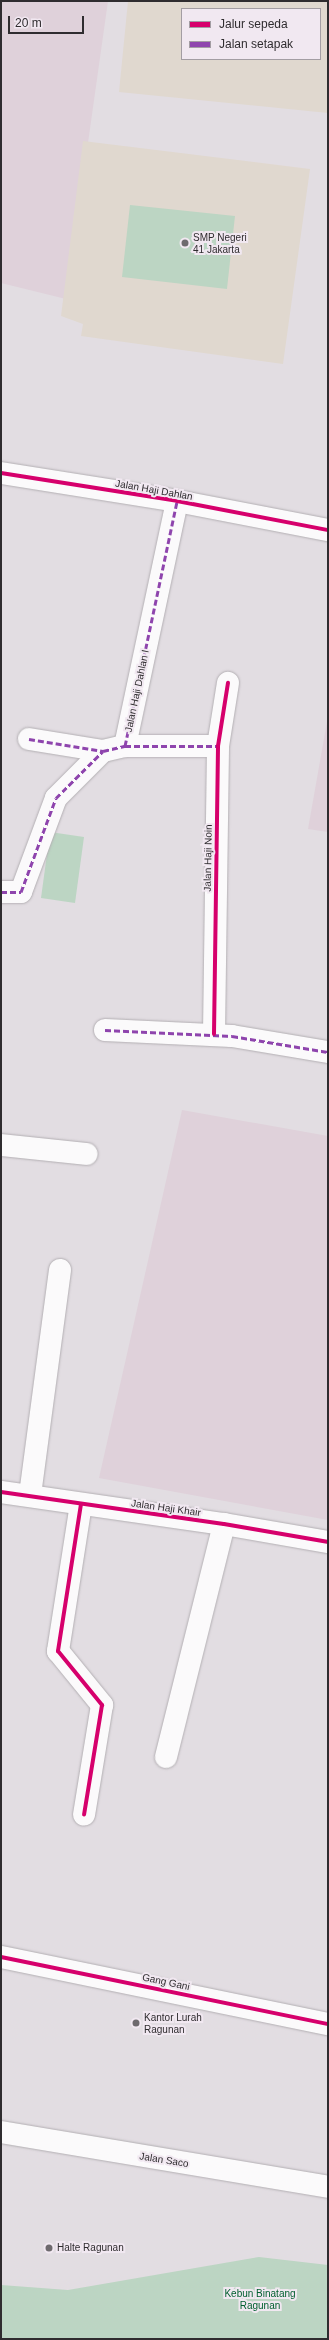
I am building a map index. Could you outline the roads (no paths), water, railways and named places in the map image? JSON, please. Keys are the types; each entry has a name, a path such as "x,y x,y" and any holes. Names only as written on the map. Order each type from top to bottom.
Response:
{"street":[{"name":"Jalan Haji Dahlan","path":"1,473 177,501 328,530"},
{"name":"Jalan Haji Dahlan I","path":"103,751 125,746 177,501"},
{"name":"Jalan Haji Noin","path":"214,1034 218,746 228,684"},
{"path":"29,739 103,751"},
{"path":"125,746 218,746"},
{"path":"1,892 21,892 56,798 103,751"},
{"path":"105,1030 202,1036 214,1034 328,1052"},
{"path":"1,1145 87,1154"},
{"path":"30,1495 60,1270"},
{"name":"Jalan Haji Khair","path":"1,1492 224,1524 328,1542"},
{"path":"81,1504 58,1651 102,1705 84,1815"},
{"path":"166,1757 224,1524"},
{"name":"Gang Gani","path":"1,1957 328,2024"},
{"name":"Jalan Saco","path":"1,2132 328,2187"}],"place":[{"name":"SMP Negeri 41 Jakarta","path":"185,243"},
{"name":"Kantor Lurah Ragunan","path":"136,2023"},
{"name":"Halte Ragunan","path":"49,2248"}],"park label":[{"name":"Kebun Binatang Ragunan","path":"260,2298"}]}
